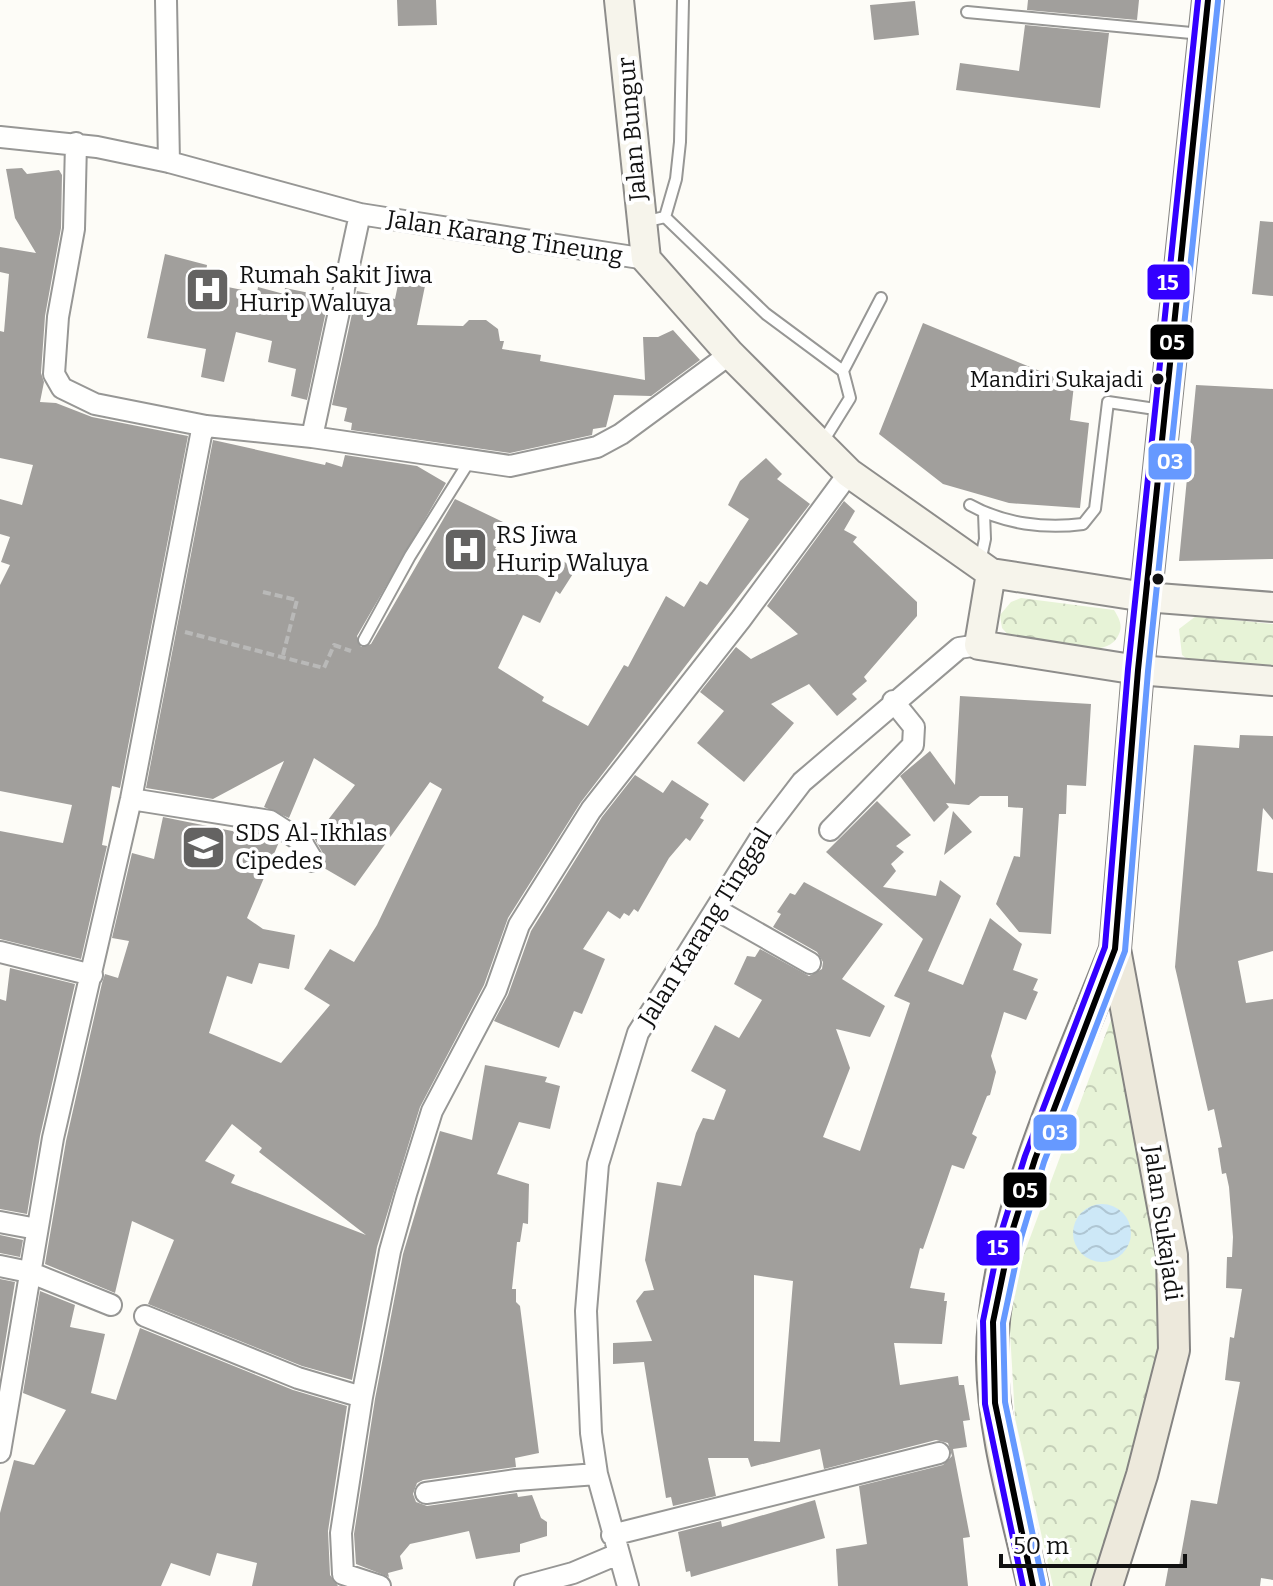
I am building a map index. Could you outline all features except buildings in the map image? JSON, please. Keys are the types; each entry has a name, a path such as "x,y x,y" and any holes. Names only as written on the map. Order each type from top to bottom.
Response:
{"main road":[{"name":"Jalan Sukajadi","path":"1107,1586 1166,1391 1175,1315 1167,1225 1115,949 1145,597 1208,0"},
{"name":"Jalan Sukajadi","path":"1033,1586 995,1403 993,1322 1011,1235 1035,1159 1115,949"}],"street":[{"path":"166,0 169,162"},
{"name":"Jalan Bungur","path":"619,0 653,220 646,259"},
{"name":"Jalan Karang Tineung","path":"0,137 76,143 169,162 360,214 646,259 730,354 849,473 985,570 1145,597 1273,607"},
{"path":"76,143 74,229 58,317 54,374 62,388 95,404 206,426 312,437 510,466 597,447 621,434 730,354"},
{"path":"312,437 360,214"},
{"path":"0,1452 3,1418 53,1138 131,799 201,435 206,426"},
{"path":"380,1586 346,1577 340,1563 341,1533 362,1397 390,1251 432,1111 496,990 519,925 591,810 741,619 849,473"},
{"path":"985,570 979,645 1138,670 1273,681"},
{"name":"Jalan Karang Tinggal","path":"628,1586 597,1474 591,1433 586,1311 598,1164 638,1033 766,829 802,782 893,701 959,648 979,645"},
{"path":"830,830 913,745 914,727 893,701"},
{"path":"131,799 270,821 301,841 313,861"},
{"path":"717,910 810,963"},
{"path":"0,952 92,975"},
{"path":"0,1222 37,1229"},
{"path":"0,1266 29,1272 111,1305"},
{"path":"145,1316 298,1378 362,1397"},
{"path":"525,1586 573,1573 615,1544 939,1453"},
{"path":"426,1493 516,1480 597,1474"}],"lane":[{"path":"683,0 680,142 676,179 653,220 766,314 843,371 850,398 821,445"},
{"path":"967,12 1204,34"},
{"path":"843,371 881,298"},
{"path":"970,505 1010,522 1063,527 1083,524 1095,509 1108,402 1165,410"},
{"path":"364,640 410,556 470,460"},
{"path":"984,513 985,570"}],"path":[{"path":"263,592 297,600 283,655"},
{"path":"163,628 283,655 324,668 334,645 353,652 364,640"}],"green space":[{"path":"1021,598 1114,610 1119,619 1119,634 1112,643 1086,650 1010,637 1002,628 1000,615 1011,602"},
{"path":"1196,616 1273,624 1273,668 1190,661 1182,655 1179,629"},
{"path":"1125,982 1166,1316 1165,1380 1094,1586 1053,1586 1015,1418 1008,1297"}],"water":[{"path":"1102,1204 1123,1212 1131,1233 1123,1254 1102,1262 1081,1254 1073,1233 1081,1212"}],"transit line":[{"name":"15","path":"1023,1586 985,1404 983,1321 1001,1233 1025,1156 1105,947 1128,669 1198,0"},
{"name":"05","path":"1033,1586 995,1403 993,1322 1011,1235 1035,1159 1115,949 1138,670 1208,0"},
{"name":"03","path":"1043,1584 1005,1402 1003,1323 1021,1238 1044,1162 1125,951 1148,671 1218,1"}],"place":[{"name":"Rumah Sakit Jiwa Hurip Waluya","path":"208,289"},
{"name":"Mandiri Sukajadi","path":"1158,379"},
{"name":"RS Jiwa Hurip Waluya","path":"465,549"},
{"name":"SDS Al-Ikhlas Cipedes","path":"204,847"}]}
